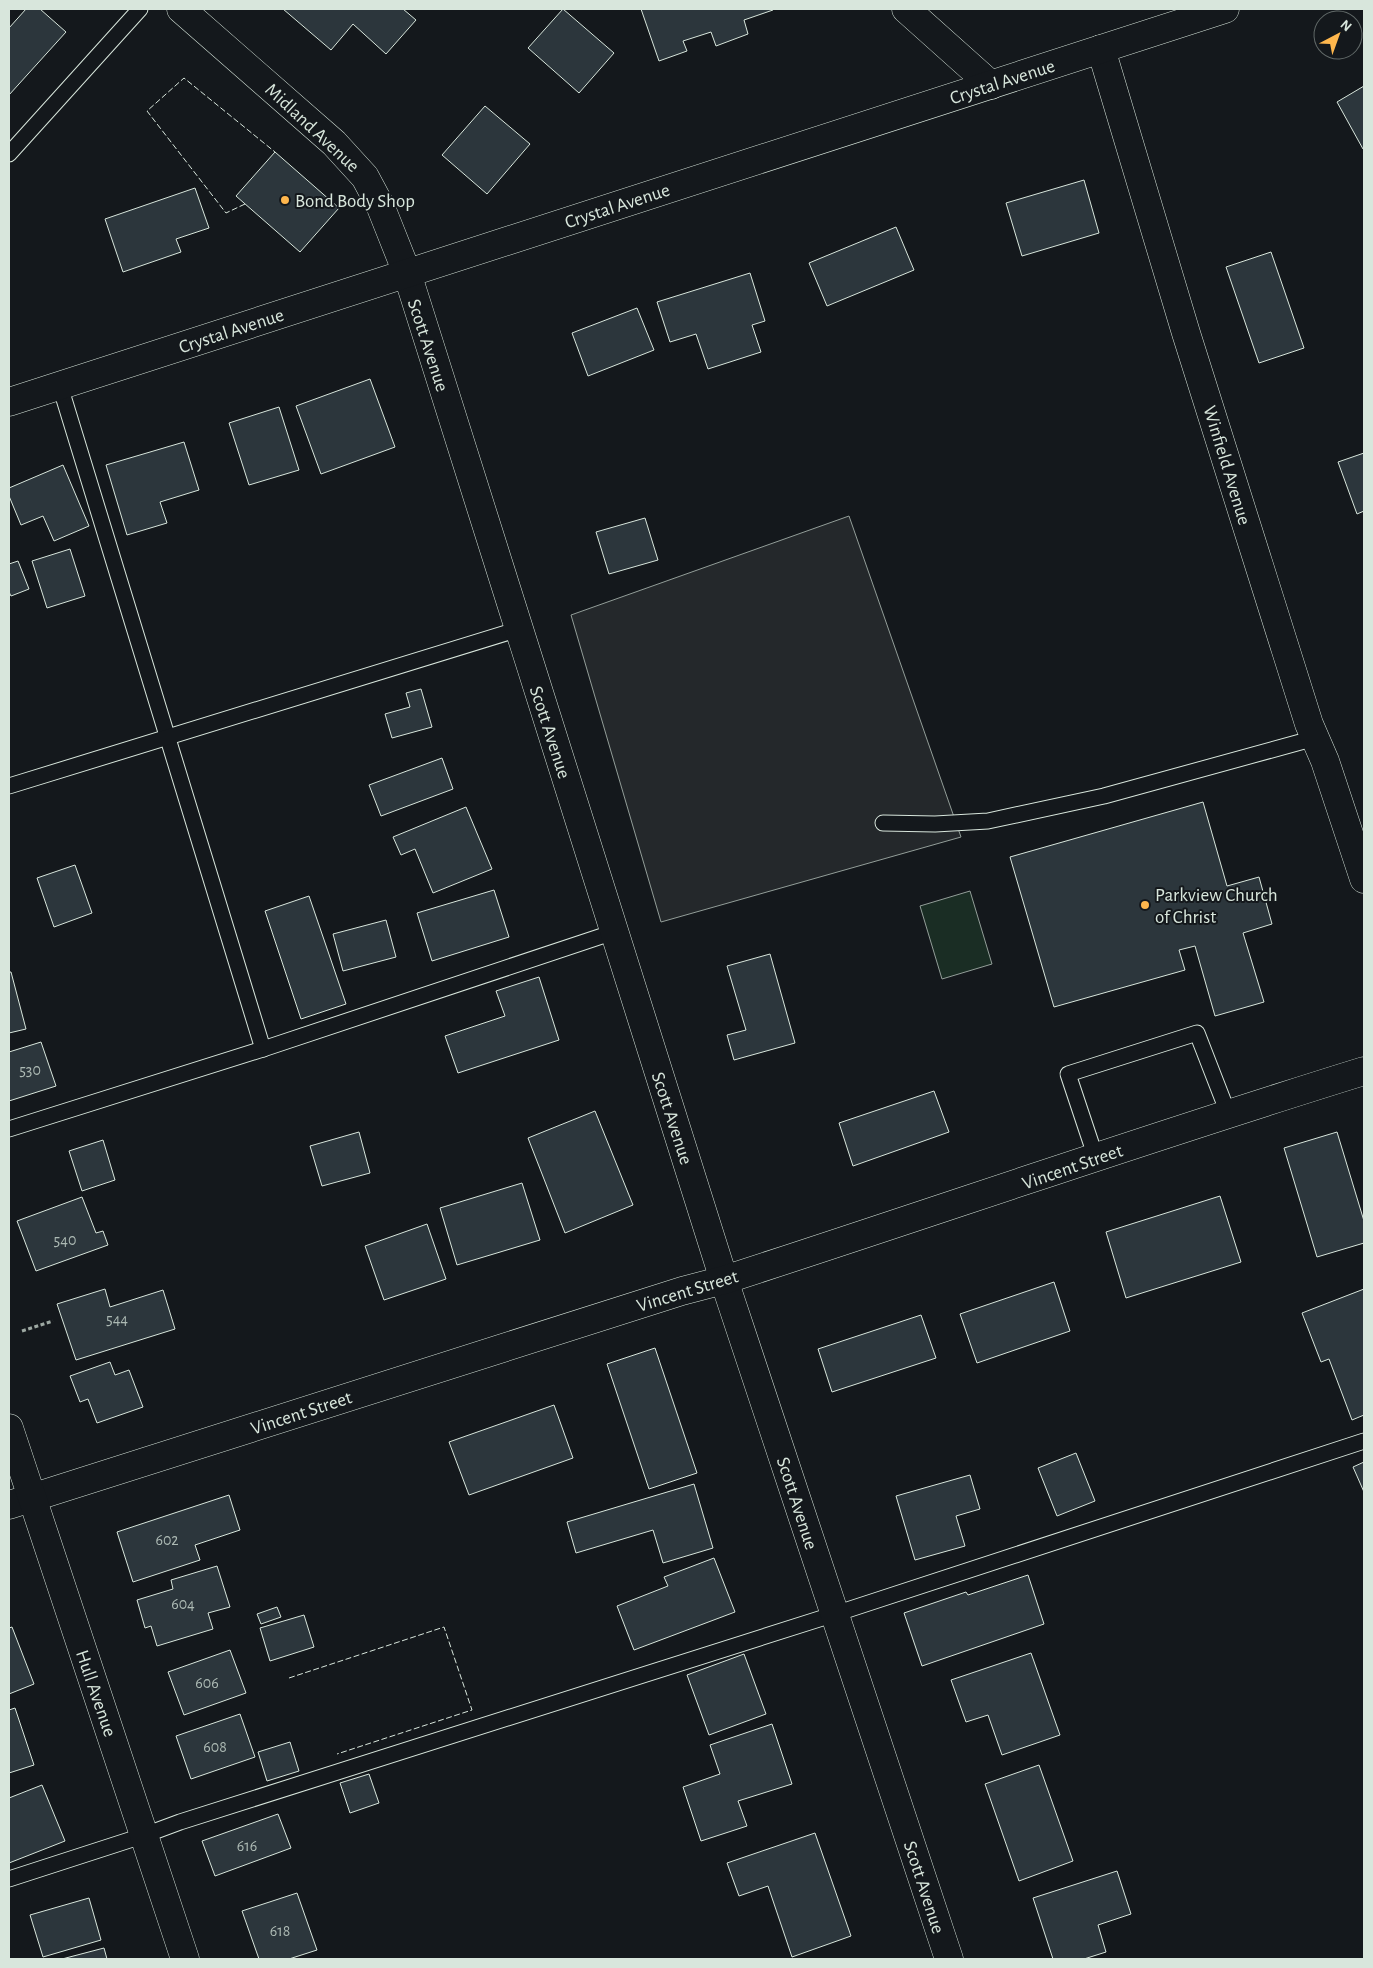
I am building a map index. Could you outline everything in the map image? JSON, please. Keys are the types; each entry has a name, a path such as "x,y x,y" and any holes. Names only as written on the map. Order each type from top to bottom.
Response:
{"street":[{"name":"Midland Avenue","path":"181,9 334,143 364,177 380,205 407,273"},
{"path":"906,9 991,84"},
{"name":"Crystal Avenue","path":"9,402 1224,9"},
{"name":"Winfield Avenue","path":"1101,49 1186,333 1315,738 1364,879"},
{"name":"Scott Avenue","path":"407,273 724,1280 949,1959"},
{"name":"Vincent Street","path":"20,1502 682,1291 724,1280 1228,1113 1364,1071"},
{"name":"Hull Avenue","path":"9,1428 20,1502 145,1835 185,1959"}],"lane":[{"path":"9,154 140,9"},
{"path":"60,386 263,1049"},
{"path":"9,786 519,630"},
{"path":"883,823 988,822 1104,796 1315,738"},
{"path":"9,1129 263,1049 614,932"},
{"path":"1096,1158 1068,1074 1197,1033 1228,1113"},
{"path":"9,1879 180,1822 836,1614 1364,1441"}],"path":[{"path":"22,1331 53,1320"}],"green space":[{"path":"970,891 992,964 942,979 920,906"}],"shaded area":[{"path":"849,516 961,837 661,922 571,615"}],"building":[{"path":"26,9 40,9 66,32 9,95 9,28"},
{"path":"283,9 403,9 416,20 386,54 353,24 331,50"},
{"path":"563,9 614,53 579,93 528,48"},
{"path":"641,9 773,10 744,20 748,34 716,46 711,32 683,41 687,51 659,61"},
{"path":"1364,86 1364,149 1363,149 1337,102"},
{"path":"485,106 530,144 487,194 442,155"},
{"name":"Bond Body Shop","path":"275,152 339,208 300,252 236,196"},
{"path":"1084,180 1099,233 1022,256 1006,203"},
{"path":"195,188 209,228 176,239 181,252 123,272 105,219"},
{"path":"896,227 914,270 827,306 809,263"},
{"path":"1271,252 1304,348 1259,363 1226,267"},
{"path":"750,273 765,321 752,325 761,352 708,369 696,334 670,342 657,302"},
{"path":"637,308 654,350 588,376 572,333"},
{"path":"370,379 395,447 321,474 296,406"},
{"path":"279,407 299,470 249,485 229,423"},
{"path":"184,442 199,490 160,502 167,523 127,535 106,465"},
{"path":"1364,453 1364,511 1357,514 1338,462"},
{"path":"63,465 89,526 54,541 43,516 21,525 9,496 9,488"},
{"path":"645,518 658,560 609,574 596,532"},
{"path":"70,549 85,596 47,608 32,561"},
{"path":"18,561 29,589 11,596 9,592 9,564"},
{"path":"421,689 432,727 392,738 385,714 410,707 406,693"},
{"path":"442,758 453,789 381,816 369,785"},
{"name":"Parkview Church of Christ","path":"1203,802 1227,886 1259,877 1272,924 1243,933 1264,1002 1215,1016 1195,946 1179,950 1185,970 1054,1007 1010,857"},
{"path":"466,807 492,869 433,893 415,849 401,855 393,837"},
{"path":"75,865 92,913 54,927 37,878"},
{"path":"494,890 509,937 432,961 417,913"},
{"path":"309,896 346,1004 301,1019 265,911"},
{"path":"386,920 396,957 343,971 333,934"},
{"path":"770,954 795,1043 734,1060 727,1035 746,1030 727,966"},
{"path":"9,972 11,972 26,1029 9,1033"},
{"path":"539,977 559,1040 458,1073 445,1036 505,1016 496,991"},
{"path":"41,1042 56,1086 9,1101 9,1052"},
{"path":"934,1091 949,1132 853,1166 839,1123"},
{"path":"595,1111 633,1205 565,1233 528,1138"},
{"path":"359,1132 370,1173 322,1186 310,1146"},
{"path":"1337,1132 1364,1221 1364,1243 1317,1257 1284,1148"},
{"path":"103,1140 115,1180 82,1191 69,1151"},
{"path":"522,1183 540,1240 457,1265 440,1208"},
{"path":"1220,1196 1241,1262 1126,1298 1106,1232"},
{"path":"82,1197 96,1233 103,1231 108,1245 36,1271 17,1221"},
{"path":"427,1224 446,1279 384,1300 365,1246"},
{"path":"1054,1282 1070,1331 977,1363 960,1314"},
{"path":"105,1289 110,1307 163,1290 175,1329 76,1360 57,1304"},
{"path":"1364,1289 1364,1415 1352,1420 1329,1359 1321,1362 1302,1313"},
{"path":"921,1315 936,1358 832,1392 818,1349"},
{"path":"655,1348 697,1473 649,1489 607,1364"},
{"path":"110,1362 115,1375 129,1370 143,1407 97,1423 88,1399 80,1402 70,1376"},
{"path":"554,1405 573,1458 469,1495 449,1442"},
{"path":"1076,1453 1095,1501 1057,1516 1038,1468"},
{"path":"1364,1462 1364,1492 1353,1467"},
{"path":"970,1475 980,1509 956,1516 965,1546 915,1560 896,1496"},
{"path":"694,1484 713,1548 663,1563 653,1530 576,1553 567,1522"},
{"path":"229,1495 240,1530 195,1545 200,1560 133,1582 117,1532"},
{"path":"714,1558 735,1612 634,1650 617,1606 668,1586 664,1577"},
{"path":"217,1566 230,1607 208,1613 213,1629 157,1646 151,1626 145,1628 137,1600 173,1589 171,1580"},
{"path":"1028,1575 1044,1624 922,1666 904,1613 966,1592 968,1595"},
{"path":"277,1607 281,1617 261,1624 257,1614"},
{"path":"304,1615 314,1647 270,1661 260,1628"},
{"path":"12,1627 34,1684 9,1694 9,1628"},
{"path":"230,1650 246,1693 184,1715 168,1672"},
{"path":"1031,1653 1060,1735 1002,1755 988,1715 966,1722 951,1680"},
{"path":"744,1654 766,1714 709,1735 687,1675"},
{"path":"15,1708 34,1765 9,1773 9,1710"},
{"path":"240,1714 255,1757 191,1779 176,1736"},
{"path":"772,1724 792,1784 738,1801 747,1826 701,1841 683,1787 720,1774 710,1745"},
{"path":"290,1742 299,1771 267,1781 258,1752"},
{"path":"1039,1765 1073,1861 1019,1881 985,1784"},
{"path":"369,1774 379,1803 350,1813 340,1783"},
{"path":"42,1785 65,1841 9,1863 9,1798"},
{"path":"278,1814 291,1848 215,1876 202,1841"},
{"path":"815,1833 851,1936 792,1957 768,1886 739,1896 727,1863"},
{"path":"1117,1871 1131,1914 1098,1925 1106,1952 1084,1959 1053,1959 1033,1898"},
{"path":"297,1893 317,1950 289,1959 259,1959 242,1911"},
{"path":"89,1898 101,1940 43,1957 30,1915"},
{"path":"104,1948 107,1959 62,1959"}],"fence":[{"path":"245,204 226,213 147,111 184,78 275,152"},
{"path":"289,1678 444,1627 472,1710 337,1754"}],"place":[{"name":"Bond Body Shop","path":"285,200"},
{"name":"Parkview Church of Christ","path":"1145,905"}]}
